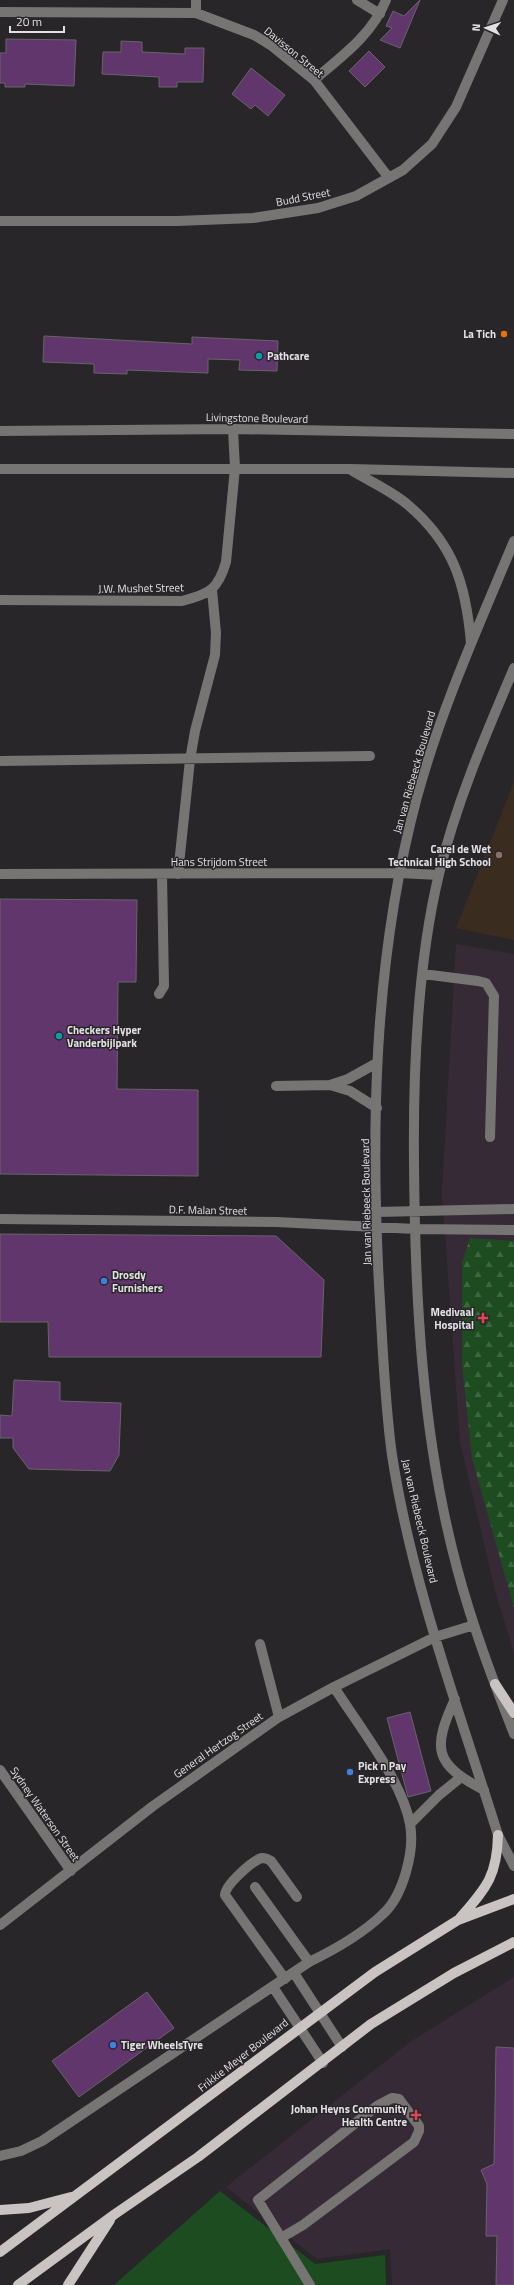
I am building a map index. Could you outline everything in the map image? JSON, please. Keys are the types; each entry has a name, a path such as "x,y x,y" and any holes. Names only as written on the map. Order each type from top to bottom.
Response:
{"main road":[{"path":"495,1684 514,1713"},
{"path":"458,1920 478,1897 493,1872 498,1853 498,1835"},
{"name":"Frikkie Meyer Boulevard","path":"0,2252 298,2027 374,1972 458,1920 514,1899"},
{"path":"18,2285 115,2214 198,2157 323,2063 371,2024 413,1997 514,1942"},
{"path":"0,2210 29,2208 76,2196"},
{"path":"68,2285 115,2214"}],"street":[{"path":"196,0 196,13"},
{"path":"357,0 380,14"},
{"path":"314,80 358,41 380,14 386,0"},
{"name":"Budd Street","path":"0,221 177,221 252,218 318,208 356,196 403,170 432,144 456,107 503,0"},
{"name":"Davisson Street","path":"0,12 196,13 254,35 272,46 314,80 389,178"},
{"path":"178,874 190,760 195,731 215,655 216,634 212,590 222,577 226,562 235,468 232,429"},
{"name":"Livingstone Boulevard","path":"0,431 232,429 514,434"},
{"path":"0,469 235,468 514,473"},
{"path":"350,469 407,504 431,528 451,557 468,607 471,645"},
{"name":"Jan van Riebeeck Boulevard","path":"514,541 438,729 417,798 399,873 387,952 377,1063 376,1212 386,1396 392,1455 410,1538 435,1638 498,1835 514,1866"},
{"name":"J.W. Mushet Street","path":"0,600 182,601 204,595 212,590"},
{"path":"514,668 464,790 439,875 423,974 416,1050 415,1212 422,1353 428,1419 438,1488 456,1568 474,1625 514,1734"},
{"path":"0,761 190,760 370,756"},
{"name":"Hans Strijdom Street","path":"0,874 399,873 439,875"},
{"path":"159,994 164,986 162,874"},
{"path":"423,974 486,983 494,996 490,1138"},
{"path":"276,1086 330,1085 348,1079 377,1063"},
{"path":"330,1085 350,1091 377,1108"},
{"path":"376,1212 514,1209"},
{"name":"D.F. Malan Street","path":"0,1219 277,1222 415,1229 514,1230"},
{"name":"General Hertzog Street","path":"0,1926 153,1806 279,1717 334,1687 435,1638 474,1625"},
{"path":"260,1644 279,1717"},
{"path":"0,2156 21,2151 42,2141 309,1962 324,1955 384,1914 401,1886 407,1866 412,1848 410,1824 402,1799 387,1768 334,1687"},
{"path":"455,1699 444,1724 440,1742 443,1758 460,1778 484,1790"},
{"name":"Sydney Waterson Street","path":"0,1770 71,1871"},
{"path":"410,1824 439,1795 460,1778"},
{"path":"285,1979 226,1895 225,1891 231,1882 258,1861 267,1858 271,1860 297,1897"},
{"path":"255,1887 309,1962"},
{"path":"294,1972 342,2047"},
{"path":"273,1987 323,2063"},
{"path":"282,2238 303,2225 414,2142 419,2131 419,2126 399,2099 392,2098 377,2106 258,2198 258,2203 282,2238 310,2285"}],"shaded area":[{"name":"Carel de Wet Technical High School","path":"514,782 514,940 456,928"},
{"name":"Medivaal Hospital","path":"456,944 514,954 514,1653 496,1594 460,1442 442,1193"},
{"name":"Johan Heyns Community Health Centre","path":"514,1977 514,2285 392,2285 390,2249 317,2259 226,2187 410,2042"}],"green space":[{"path":"470,1238 514,1241 514,1608 472,1458 462,1364 462,1263"},
{"path":"220,2191 315,2264 385,2255 386,2285 114,2285"}],"building":[{"path":"420,0 400,48 380,40 392,28 386,26 393,11 404,16"},
{"path":"6,39 76,40 74,86 25,84 25,87 5,87 5,83 0,83 0,53 6,53"},
{"path":"121,41 142,42 142,52 185,54 185,48 204,48 203,82 177,82 177,87 159,87 159,77 102,74 103,52 121,52"},
{"path":"369,51 385,67 365,87 349,71"},
{"path":"251,68 285,95 268,116 255,105 251,109 232,94"},
{"path":"44,336 192,344 192,337 278,341 277,371 239,370 240,360 208,359 208,373 127,370 127,374 94,373 94,364 43,362"},
{"name":"Checkers Hyper Vanderbijlpark","path":"0,899 137,900 136,982 118,982 117,1089 198,1090 198,1176 0,1174"},
{"path":"0,1234 276,1236 324,1280 321,1357 49,1357 48,1322 0,1322"},
{"path":"14,1380 60,1382 60,1401 121,1403 119,1455 110,1471 29,1469 13,1448 13,1438 0,1438 0,1415 12,1416"},
{"path":"410,1712 431,1791 408,1797 387,1718"},
{"name":"Tiger WheelsTyre","path":"147,1992 174,2028 79,2097 52,2061"},
{"path":"496,2047 514,2048 514,2285 496,2285 497,2236 486,2236 487,2184 481,2170 494,2164"}],"place":[{"name":"La Tich","path":"504,334"},
{"name":"Pathcare","path":"259,356"},
{"name":"Carel de Wet Technical High School","path":"499,855"},
{"name":"Checkers Hyper Vanderbijlpark","path":"59,1036"},
{"name":"Drosdy Furnishers","path":"104,1281"},
{"name":"Medivaal Hospital","path":"483,1318"},
{"name":"Pick n Pay Express","path":"350,1772"},
{"name":"Tiger WheelsTyre","path":"113,2045"},
{"name":"Johan Heyns Community Health Centre","path":"416,2115"}]}
